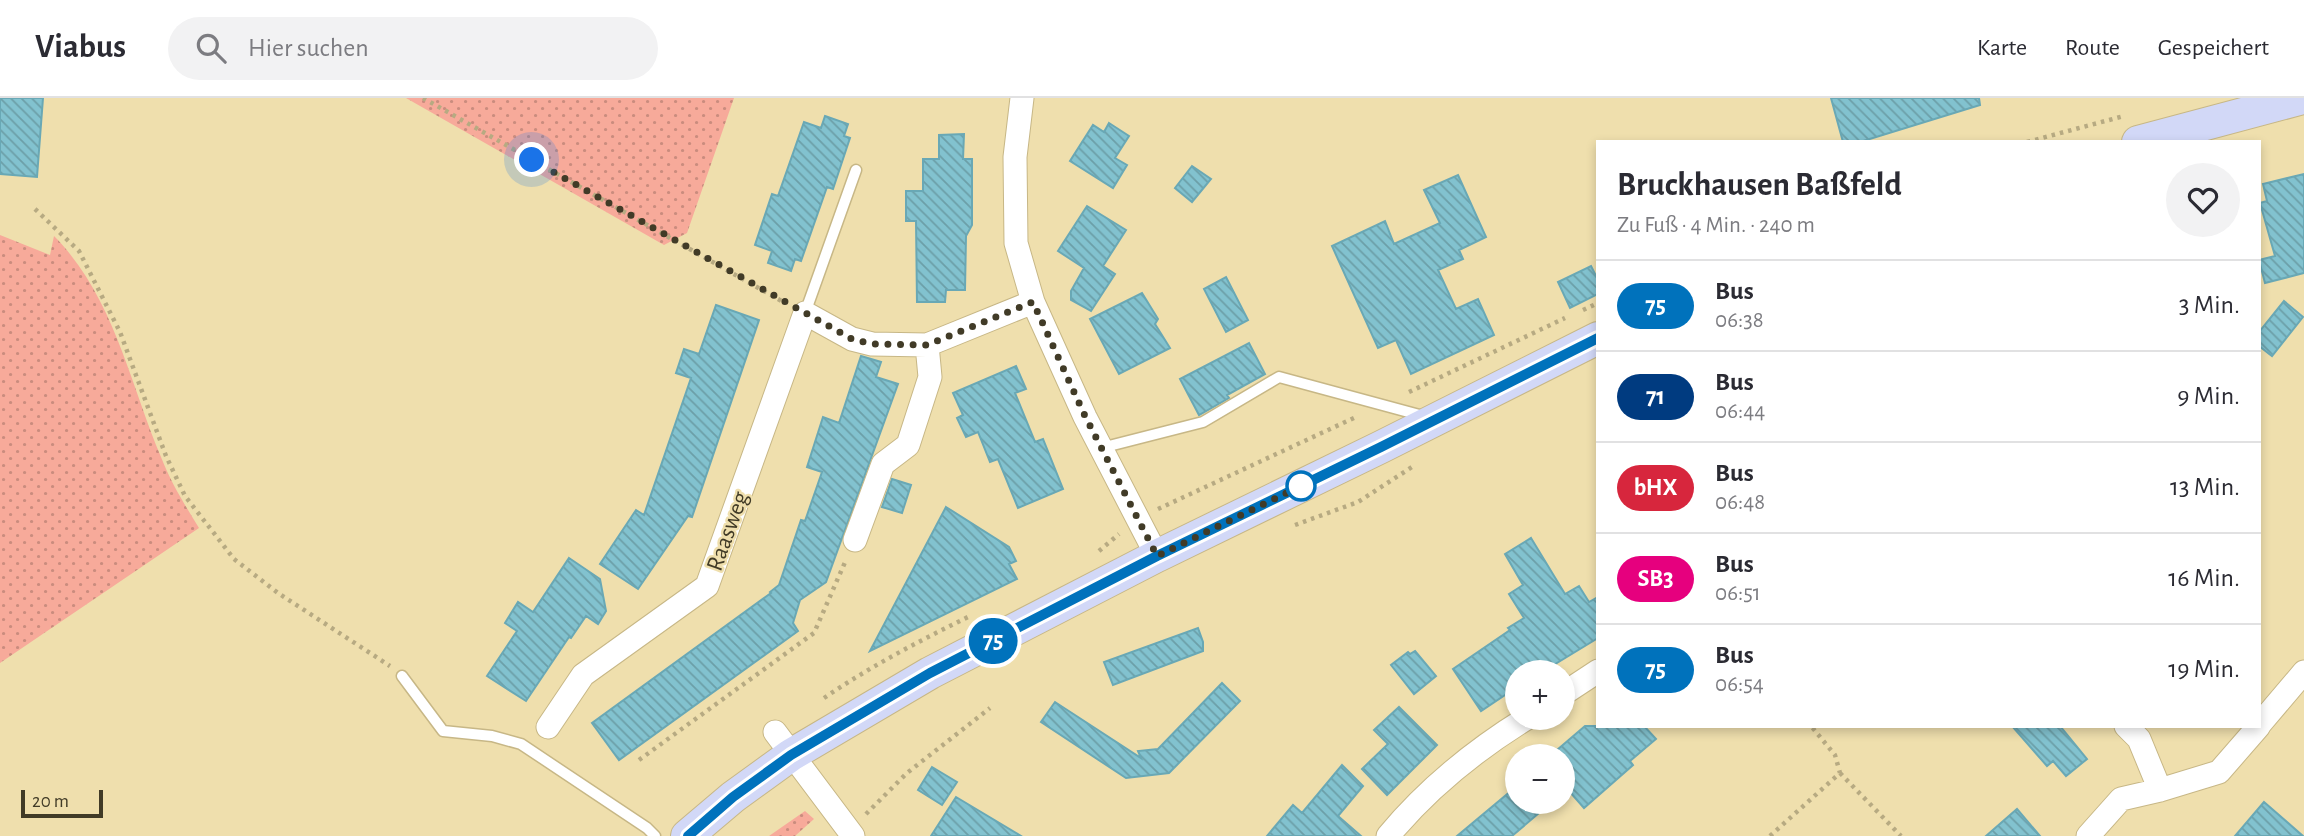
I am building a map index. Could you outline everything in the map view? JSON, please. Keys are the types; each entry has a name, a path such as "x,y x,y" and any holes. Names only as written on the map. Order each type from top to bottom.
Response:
{"main road":[{"path":"2136,127 2303,98"},
{"path":"688,836 733,797 783,743 930,673 1157,556 1596,339"}],"street":[{"path":"1022,98 1014,157 1016,243 1033,302 1101,448 1157,556"},
{"path":"804,313 852,339 872,344 927,345 1033,302"},
{"name":"Raasweg","path":"548,727 583,675 707,586 804,313"},
{"path":"855,540 883,464 908,445 930,377 927,345"},
{"path":"1575,686 1596,672"},
{"path":"2261,724 2304,672"},
{"path":"2128,728 2139,740 2160,790"},
{"path":"2088,836 2121,799 2219,772 2257,728"},
{"path":"1388,836 1408,812 1467,758 1509,730"},
{"path":"783,743 851,833"}],"lane":[{"path":"804,313 856,170"},
{"path":"1101,448 1203,422 1279,377 1435,420"},
{"path":"402,676 443,731 492,736 521,744 647,828 654,836"}],"path":[{"path":"423,98 804,313"},
{"path":"2042,140 2136,127"},
{"path":"35,209 79,251 120,332 166,456 185,496 234,559 278,593 382,659 402,676"},
{"path":"1283,528 1358,502 1413,466"},
{"path":"639,760 814,633 855,540"},
{"path":"851,833 908,773 990,708"},
{"path":"1813,728 1835,755 1840,773 1902,836"},
{"path":"1770,836 1840,773"}],"shaded area":[{"path":"406,98 734,98 687,233 664,245"},
{"path":"0,235 50,255 54,236 75,260 106,313 165,467 199,528 0,663"},
{"path":"805,811 814,819 795,836 769,836"}],"building":[{"path":"0,98 43,98 37,177 0,174"},
{"path":"1831,98 1979,98 1980,105 1866,140 1842,140"},
{"path":"825,116 848,124 844,136 850,138 833,189 827,187 801,261 795,259 791,271 768,263 772,251 755,245 772,194 778,196 804,122 821,128"},
{"path":"1109,123 1129,136 1115,158 1127,165 1113,188 1070,161 1093,125 1104,132"},
{"path":"964,134 963,159 972,159 972,225 966,236 965,290 946,290 945,302 917,302 916,221 906,221 906,191 923,191 923,159 939,159 939,135"},
{"path":"1192,166 1211,179 1192,202 1175,188"},
{"path":"2304,174 2304,273 2265,283 2261,260 2275,256 2261,207 2261,203 2267,201 2263,184"},
{"path":"1458,175 1486,237 1459,250 1463,259 1438,270 1456,309 1478,299 1494,335 1411,374 1396,340 1378,348 1332,246 1385,221 1394,244 1440,223 1424,190"},
{"path":"1087,206 1126,230 1103,266 1115,274 1091,311 1071,300 1071,291 1084,268 1058,251"},
{"path":"1591,266 1596,276 1596,295 1570,308 1558,282"},
{"path":"1226,277 1248,320 1226,332 1204,289"},
{"path":"1142,293 1158,319 1155,324 1170,348 1119,374 1090,319"},
{"path":"2284,301 2303,317 2272,356 2261,348 2261,330"},
{"path":"716,305 759,320 692,517 688,516 638,589 600,564 636,510 644,515 691,378 676,373 684,349 699,354"},
{"path":"1249,343 1265,374 1227,395 1229,398 1199,415 1180,379"},
{"path":"861,356 881,362 876,377 898,384 826,582 800,600 793,623 798,631 619,760 592,723 779,585 801,520 805,521 822,472 807,467 823,417 839,423"},
{"path":"1016,366 1026,389 1015,393 1035,442 1043,439 1063,489 1018,508 998,459 990,462 978,432 966,437 957,418 963,415 953,393"},
{"path":"892,479 911,485 902,513 882,507"},
{"path":"946,507 1009,547 1016,561 1009,564 1017,579 870,651"},
{"path":"1531,538 1565,594 1579,586 1589,602 1596,598 1596,639 1562,660 1505,660 1505,695 1481,711 1453,669 1524,618 1509,594 1523,585 1505,554"},
{"path":"569,558 600,579 606,611 598,624 586,616 526,701 487,676 517,631 505,623 518,602 533,612"},
{"path":"1198,628 1203,651 1113,685 1104,662"},
{"path":"1415,651 1436,676 1414,694 1391,665 1408,652 1410,654"},
{"path":"1222,683 1240,701 1169,773 1126,778 1041,722 1055,702 1141,758 1138,751 1158,749"},
{"path":"1399,707 1437,745 1387,795 1362,769 1388,744 1374,730"},
{"path":"1585,726 1646,728 1656,739 1630,761 1633,765 1584,808 1575,798 1575,744 1564,744"},
{"path":"2014,728 2062,728 2087,759 2066,776 2053,761 2047,766"},
{"path":"1342,765 1363,786 1338,816 1361,836 1267,836 1293,805 1302,813"},
{"path":"932,767 957,782 942,805 918,790"},
{"path":"1505,796 1505,814 1538,814 1512,836 1457,836"},
{"path":"956,797 1021,836 931,836"},
{"path":"2264,802 2303,836 2235,836"},
{"path":"2017,809 2040,836 1986,836"}],"bus line":[{"name":"75","path":"688,836 733,797 791,755 930,673 1157,556 1596,339"}],"route":[{"path":"532,160 852,339 872,344 927,345 1033,302 1085,416 1157,556 1301,486"}]}
